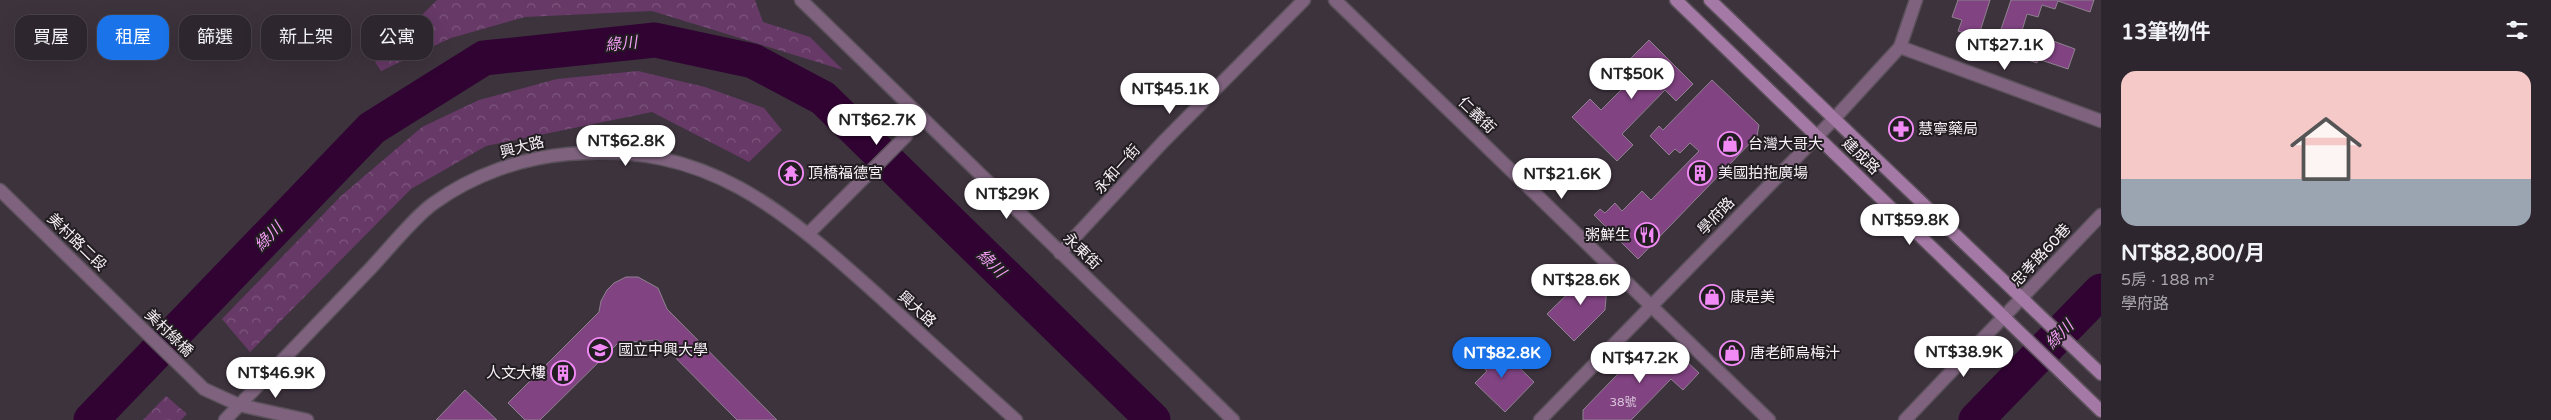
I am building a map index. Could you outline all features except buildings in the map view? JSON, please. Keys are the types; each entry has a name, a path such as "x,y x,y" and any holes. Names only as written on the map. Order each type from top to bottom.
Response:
{"street":[{"name":"永東街","path":"801,0 1233,420"},
{"name":"永和一街","path":"1060,253 1163,142 1304,0"},
{"name":"仁義街","path":"1335,0 1769,420"},
{"name":"建成路","path":"1676,0 2101,411"},
{"name":"建成路","path":"1710,0 2101,374"},
{"name":"學府路","path":"1540,420 1834,120 1900,46 1916,0"},
{"path":"1900,46 2101,121"},
{"path":"809,233 906,136"},
{"name":"興大路","path":"225,420 432,204 480,177 506,167 541,158 588,152 646,155 675,161 730,182 809,233 1016,420"},
{"name":"美村路二段","path":"0,190 130,318"},
{"name":"忠孝路60巷","path":"1905,420 2101,215"},
{"name":"美村綠橋","path":"130,318 204,389 239,405"},
{"path":"239,405 307,420"}],"green space":[{"path":"437,0 755,0 763,22 810,37 843,70 652,11 525,17 451,38 433,46 433,15 422,15"},
{"path":"377,60 404,60 381,71 375,62"},
{"path":"638,71 705,87 764,108 782,130 749,162 652,112 486,146 411,189 250,352 222,319 341,196 422,127 479,100 557,79"},
{"path":"166,396 187,414 181,420 143,420"}],"waterway":[{"name":"綠川","path":"91,420 372,128 484,58 655,40 753,61 823,98 1153,420"},
{"name":"綠川","path":"1976,420 2101,291"}],"place":[{"name":"慧寧藥局","path":"1901,129"},
{"name":"台灣大哥大","path":"1730,144"},
{"name":"頂橋福德宮","path":"791,173"},
{"name":"美國拍拖廣場","path":"1700,173"},
{"name":"粥鮮生","path":"1647,235"},
{"name":"康是美","path":"1712,297"},
{"name":"國立中興大學","path":"600,350"},
{"name":"唐老師烏梅汁","path":"1732,353"},
{"name":"人文大樓","path":"563,373"}]}
